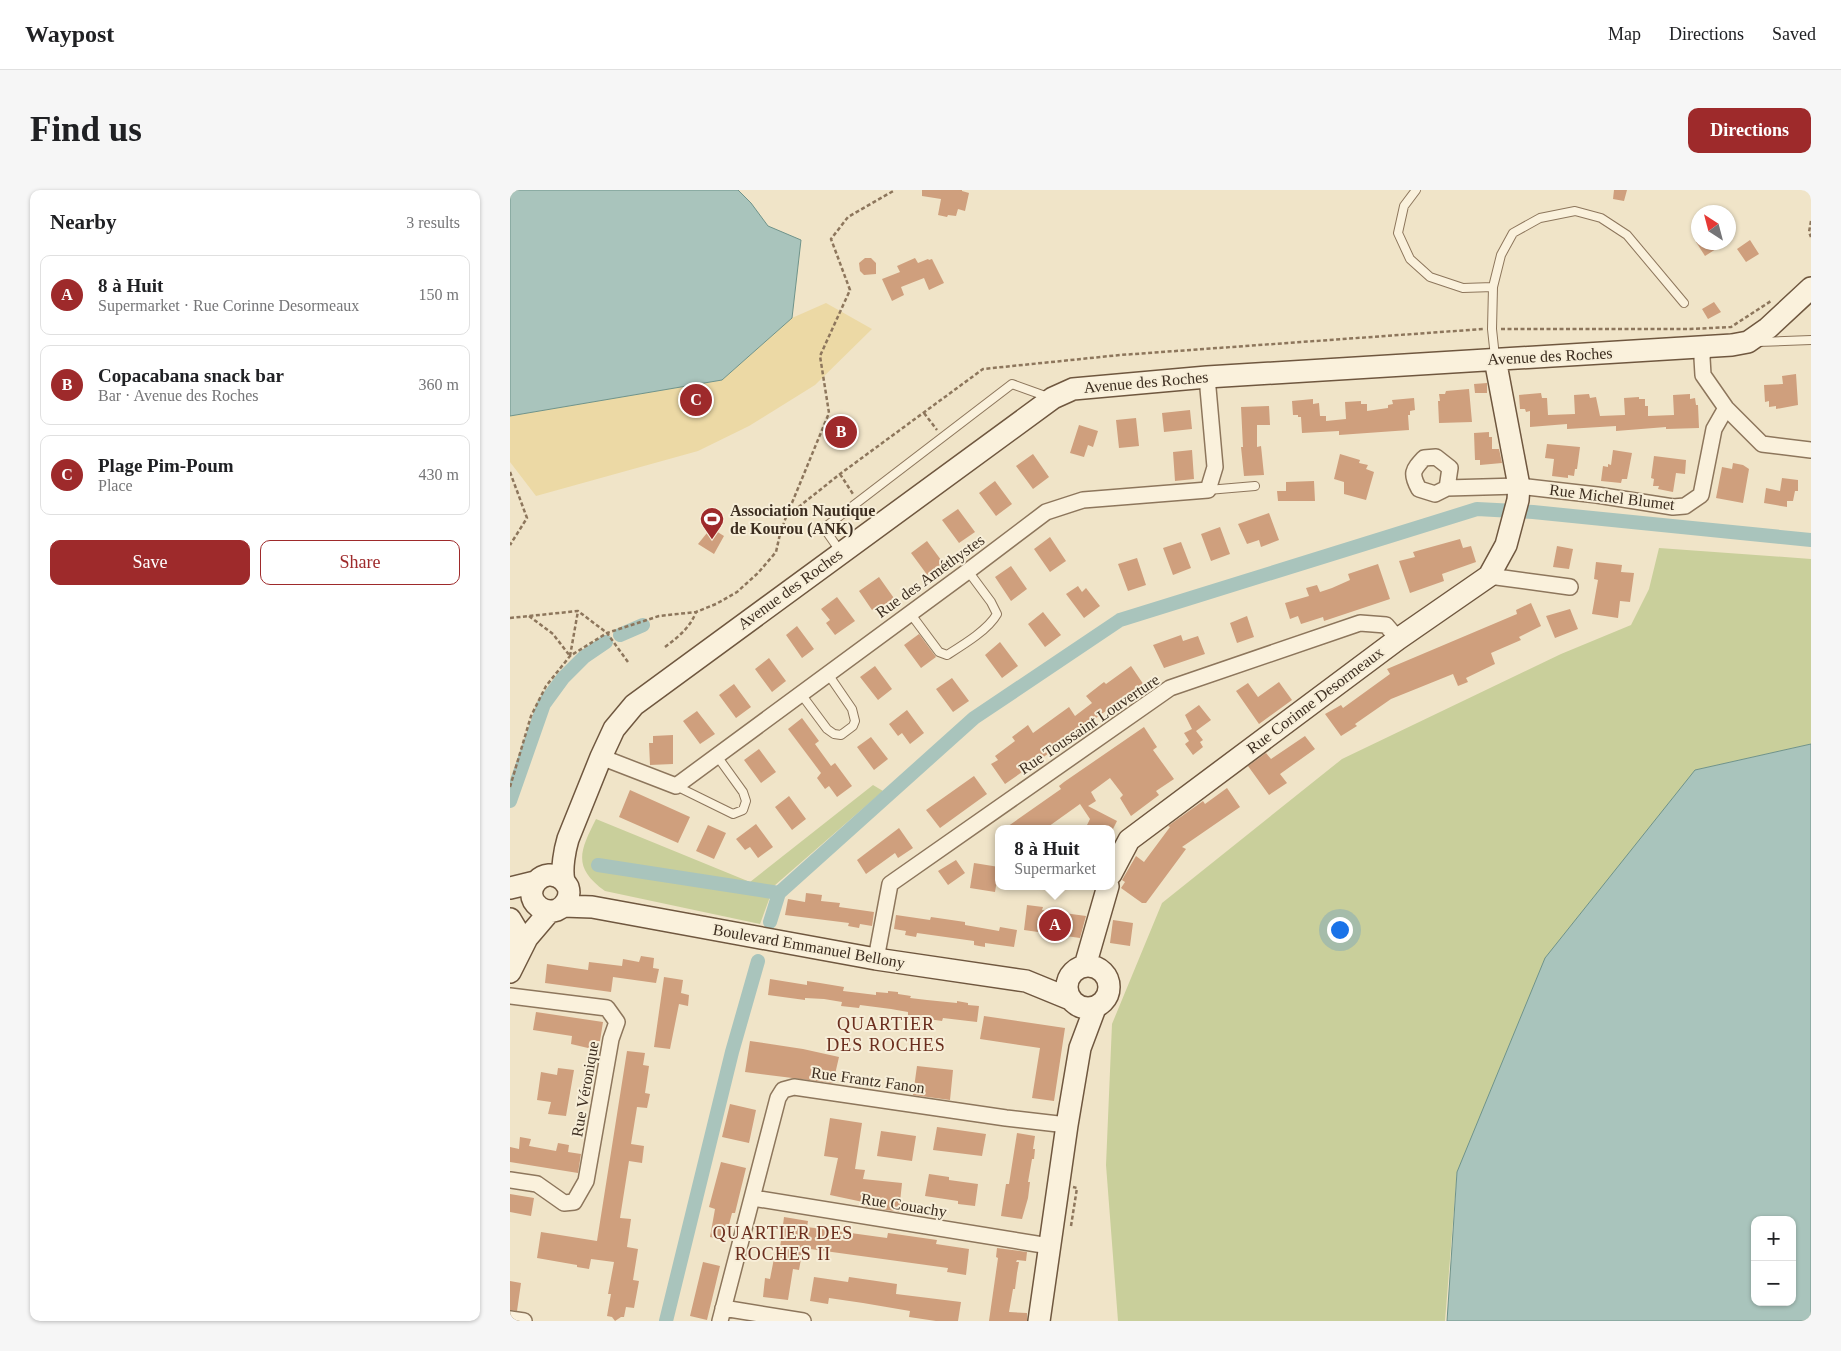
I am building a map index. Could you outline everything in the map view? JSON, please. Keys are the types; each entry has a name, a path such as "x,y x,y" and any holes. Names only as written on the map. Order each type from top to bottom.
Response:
{"street":[{"name":"Avenue des Roches","path":"510,972 549,893 601,757 614,729 634,705 1053,398 1073,388 1207,377 1748,342 1768,328 1811,288"},
{"path":"1704,346 1702,358 1703,374 1726,408 1762,444 1811,450"},
{"path":"1495,359 1519,493"},
{"path":"1207,377 1215,467 1208,490"},
{"name":"Rue Michel Blumet","path":"1446,488 1519,493 1597,494 1673,507 1685,506 1701,495 1714,428 1726,408"},
{"name":"Rue des Améthystes","path":"676,786 1046,512 1083,500 1208,490"},
{"name":"Rue Corinne Desormeaux","path":"1115,866 1129,840 1398,639 1489,576 1506,545 1513,524 1519,493"},
{"path":"1489,576 1570,587"},
{"name":"Rue Toussaint Louverture","path":"876,959 890,884 1170,688 1360,623 1386,625 1398,639"},
{"path":"601,757 676,786"},
{"path":"510,888 549,893"},
{"path":"1039,1321 1080,1048 1080,1004 1067,990 1068,981 1085,969 1107,890"},
{"name":"Boulevard Emmanuel Bellony","path":"510,892 549,893 592,907 876,959 1026,981 1080,1004"},
{"path":"510,919 524,943"},
{"path":"1080,1004 1103,1003 1108,995 1110,986 1108,979 1085,969"},
{"name":"Boulevard Emmanuel Bellony","path":"1026,981 1085,969"},
{"name":"Rue Véronique","path":"510,996 607,1008 617,1022 611,1039 586,1181 574,1202 564,1203 537,1184 510,1180"},
{"name":"Rue Frantz Fanon","path":"721,1315 778,1098 783,1090 794,1086 1006,1118 1067,1125"},
{"name":"Rue Couachy","path":"753,1198 1049,1246"},
{"path":"721,1315 803,1321"},
{"path":"510,1319 524,1321"}],"lane":[{"path":"1416,190 1404,206 1398,233 1410,259 1430,278 1463,288 1493,287"},
{"path":"1495,359 1492,329 1493,287 1500,256 1513,233 1540,218 1575,211 1601,218 1627,235 1684,303"},
{"path":"1748,342 1811,340"},
{"path":"841,553 824,528 1012,384 1053,398"},
{"path":"1208,490 1255,486"},
{"path":"910,613 939,652 947,655 954,651 992,623 997,614 991,602 968,571"},
{"path":"801,694 827,729 834,734 841,735 853,726 852,709 828,674"},
{"path":"676,786 732,814 742,810 746,801 743,792 717,756"}],"path":[{"path":"510,787 531,716 546,686 570,656 607,633 659,616 696,612 716,604 737,592 758,573 776,552 786,517 829,413 820,356 850,290 831,239 848,217 895,190"},
{"path":"1811,221 1809,232 1811,236"},
{"path":"786,517 840,474 983,369 1120,355 1492,329 1690,329 1731,326 1778,296"},
{"path":"924,414 942,438"},
{"path":"510,472 527,518 510,545"},
{"path":"840,474 858,502"},
{"path":"570,656 578,612"},
{"path":"510,618 578,612 607,633 628,662"},
{"path":"665,646 677,638 693,622 696,612"},
{"path":"528,615 553,634 570,656"},
{"path":"1068,1187 1077,1188"}],"green space":[{"path":"1659,548 1811,559 1811,744 1695,770 1457,1172 1445,1321 1118,1321 1106,1165 1112,1024 1162,903 1342,759 1561,654 1631,625 1649,589"},
{"path":"873,785 883,791 774,886 760,924 605,891 594,882 583,866 583,850 596,819 750,882"}],"sand":[{"path":"826,303 872,329 815,385 749,426 698,451 536,496 510,462 510,416 722,380 792,318"}],"water":[{"path":"510,190 738,190 751,203 768,226 801,240 792,318 722,380 510,416"},
{"path":"1811,744 1811,1321 1447,1321 1457,1172 1545,958 1695,770"}],"building":[{"path":"922,190 962,190 969,193 965,211 958,209 956,216 938,215 941,199 922,196"},
{"path":"1614,190 1627,190 1624,201 1613,199"},
{"path":"1750,240 1759,254 1746,262 1737,249"},
{"path":"1701,250 1714,250 1705,256"},
{"path":"865,258 871,258 876,263 876,274 864,275 860,271 859,263"},
{"path":"915,258 918,263 932,259 944,283 929,290 924,278 901,287 904,295 892,301 882,279 900,272 897,266"},
{"path":"1714,302 1721,312 1708,319 1702,309"},
{"path":"1796,374 1798,405 1776,409 1776,406 1769,407 1769,401 1765,402 1764,385 1783,384 1782,376"},
{"path":"1487,383 1487,393 1475,393 1474,384"},
{"path":"1469,389 1472,422 1439,423 1439,394 1445,394 1446,391"},
{"path":"1541,393 1542,398 1547,398 1548,415 1575,414 1574,395 1589,394 1590,398 1596,397 1600,416 1625,415 1624,398 1639,397 1639,399 1645,399 1645,406 1648,406 1648,416 1674,415 1673,395 1690,394 1690,399 1695,398 1696,405 1698,405 1699,428 1666,429 1666,427 1616,431 1616,426 1567,429 1567,424 1530,427 1530,411 1526,412 1525,409 1520,409 1519,395"},
{"path":"1414,398 1415,410 1410,411 1410,415 1408,415 1409,430 1339,435 1339,431 1302,433 1301,417 1293,415 1292,401 1313,399 1313,404 1319,403 1320,416 1326,416 1326,421 1346,419 1345,402 1361,401 1361,404 1367,404 1367,411 1388,408 1388,405 1393,404 1392,400"},
{"path":"1269,406 1270,425 1257,425 1257,447 1261,446 1264,475 1244,476 1241,447 1243,447 1241,407"},
{"path":"1190,410 1192,429 1164,432 1162,413"},
{"path":"1136,418 1139,446 1119,448 1116,420"},
{"path":"1079,425 1098,431 1093,447 1088,445 1084,457 1070,453"},
{"path":"1489,432 1489,437 1492,437 1492,449 1499,449 1502,463 1480,465 1480,460 1475,460 1474,433"},
{"path":"1547,444 1580,447 1577,469 1575,469 1574,476 1568,475 1568,478 1552,476 1554,459 1545,458"},
{"path":"1192,450 1194,479 1175,481 1173,452"},
{"path":"1613,450 1632,453 1627,479 1622,479 1621,483 1601,481 1603,466 1608,467 1608,464 1611,465"},
{"path":"1033,454 1049,477 1033,489 1016,466"},
{"path":"1340,454 1360,460 1359,463 1368,465 1366,469 1374,472 1366,500 1344,494 1344,482 1334,479"},
{"path":"1654,456 1686,460 1685,474 1676,473 1673,492 1658,489 1659,486 1653,486 1654,479 1651,478"},
{"path":"1733,463 1743,465 1749,469 1743,503 1716,498 1722,467 1732,469"},
{"path":"1782,478 1798,480 1798,491 1795,491 1793,501 1787,501 1787,507 1764,503 1766,488 1780,491"},
{"path":"995,481 1012,504 996,516 979,493"},
{"path":"1314,481 1315,501 1278,501 1277,491 1286,491 1286,482"},
{"path":"958,509 975,532 959,543 942,520"},
{"path":"1269,513 1279,540 1261,547 1259,540 1247,544 1238,524"},
{"path":"1220,527 1230,554 1211,561 1201,534"},
{"name":"Association Nautique de Kourou (ANK)","path":"711,528 724,536 714,554 698,544"},
{"path":"1050,537 1066,561 1050,572 1034,549"},
{"path":"1460,539 1463,548 1471,546 1476,562 1442,574 1444,581 1410,593 1399,561 1415,557 1413,552"},
{"path":"927,541 944,564 928,576 911,553"},
{"path":"1181,542 1191,568 1173,575 1163,548"},
{"path":"1557,546 1573,549 1569,569 1553,567"},
{"path":"1137,558 1146,585 1128,591 1118,564"},
{"path":"1596,562 1622,565 1621,572 1634,573 1630,602 1620,601 1618,618 1592,614 1598,580 1594,579"},
{"path":"1378,564 1390,599 1324,621 1323,617 1301,624 1298,616 1290,619 1285,603 1309,596 1306,588 1317,585 1320,592 1332,588 1350,580 1348,574"},
{"path":"1011,566 1027,589 1011,601 995,577"},
{"path":"879,577 896,601 880,612 876,607 872,610 859,591"},
{"path":"1078,586 1082,592 1086,588 1100,606 1084,618 1066,594"},
{"path":"837,597 855,621 835,635 826,623 830,620 821,609"},
{"path":"1531,603 1541,626 1519,637 1521,640 1491,653 1495,664 1466,678 1468,682 1458,686 1453,674 1391,699 1341,736 1325,714 1341,705 1343,708 1390,674 1387,669 1517,614 1516,610"},
{"path":"1570,609 1578,629 1555,638 1546,616"},
{"path":"1043,612 1061,635 1045,647 1028,624"},
{"path":"1247,616 1254,637 1237,643 1230,623"},
{"path":"797,626 814,649 802,658 786,635"},
{"path":"919,634 936,657 921,668 904,645"},
{"path":"1181,635 1183,641 1198,636 1205,654 1164,668 1153,645"},
{"path":"1000,642 1018,666 1002,678 985,655"},
{"path":"769,658 786,681 772,692 755,669"},
{"path":"875,666 892,689 878,700 860,677"},
{"path":"1131,666 1146,688 1115,708 1113,706 1083,727 1087,732 1075,741 1072,737 1005,784 991,764 998,760 995,756 1015,741 1012,737 1028,725 1033,733 1069,707 1075,716 1092,703 1086,696 1104,682 1106,684"},
{"path":"952,678 969,701 953,712 936,689"},
{"path":"1279,682 1292,700 1259,724 1236,691 1248,683 1258,697"},
{"path":"734,684 751,707 736,718 719,695"},
{"path":"1199,705 1211,720 1196,731 1203,740 1200,742 1203,747 1193,755 1185,744 1189,741 1184,733 1192,729 1185,715"},
{"path":"907,710 924,733 910,744 902,733 898,736 889,724"},
{"path":"697,711 715,734 700,744 683,721"},
{"path":"802,718 819,741 815,744 831,766 835,763 852,786 837,797 829,786 825,789 817,778 821,773 788,729"},
{"path":"1144,727 1157,747 1153,750 1174,779 1156,791 1159,795 1131,816 1120,798 1123,795 1110,778 1091,792 1096,801 1088,806 1117,821 1115,825 1087,825 1090,819 1080,804 1051,825 1010,825 1061,789 1059,786"},
{"path":"673,735 673,764 650,765 649,743 653,743 653,736"},
{"path":"1305,736 1315,749 1280,774 1287,783 1269,795 1248,766 1266,753 1271,759"},
{"path":"871,737 888,759 874,770 857,747"},
{"path":"759,749 776,772 761,783 744,760"},
{"path":"974,776 987,794 940,828 926,810"},
{"path":"1227,788 1240,807 1182,847 1186,849 1146,903 1142,903 1121,888 1125,882 1122,880 1136,856 1144,862 1170,827 1168,826 1203,801 1205,804"},
{"path":"630,790 690,817 678,843 619,817"},
{"path":"789,796 806,819 792,830 775,807"},
{"path":"756,824 773,847 758,858 750,847 745,850 736,839"},
{"path":"708,825 726,833 714,859 696,851"},
{"path":"899,828 913,848 898,858 895,853 866,874 857,860"},
{"path":"956,860 965,873 948,885 938,871"},
{"path":"974,863 995,866 995,892 970,888"},
{"path":"806,893 822,895 821,901 840,903 839,907 874,912 872,926 860,924 859,928 848,926 849,923 785,915 788,899 805,902"},
{"path":"1027,905 1043,907 1042,910 1086,916 1080,938 1024,930"},
{"path":"896,915 930,920 931,917 965,922 965,925 999,931 1000,927 1017,930 1014,947 985,943 985,947 974,945 974,941 917,933 916,937 905,935 906,931 894,929"},
{"path":"1113,920 1133,923 1130,946 1110,943"},
{"path":"641,956 654,958 653,968 659,969 656,983 613,977 611,992 545,983 547,964 588,970 589,962 622,966 623,959 639,962"},
{"path":"664,977 683,980 681,993 689,995 688,1006 679,1004 670,1049 654,1047"},
{"path":"770,979 807,985 807,981 844,987 843,991 876,995 876,992 888,993 888,991 911,996 910,998 968,1003 968,1005 979,1006 977,1022 943,1018 942,1021 908,1016 908,1012 891,1009 860,1005 859,1008 841,1006 842,1002 824,999 805,998 805,1000 768,995"},
{"path":"536,1012 603,1022 600,1041 588,1048 571,1044 572,1036 533,1030"},
{"path":"984,1016 1065,1028 1054,1101 1032,1098 1040,1048 980,1039"},
{"path":"750,1041 803,1049 839,1057 833,1083 745,1072"},
{"path":"627,1051 645,1053 643,1065 649,1066 645,1093 650,1094 647,1108 637,1107 631,1144 644,1146 642,1163 629,1161 620,1218 631,1219 627,1247 638,1249 633,1280 639,1281 634,1308 626,1307 624,1317 615,1321 612,1317 607,1316 611,1294 608,1294 614,1262 591,1259 589,1269 537,1258 541,1232 597,1241"},
{"path":"917,1066 953,1070 950,1100 913,1095"},
{"path":"558,1068 574,1070 566,1116 548,1114 551,1102 537,1100 541,1072 557,1075"},
{"path":"730,1104 756,1110 749,1143 722,1137"},
{"path":"830,1118 862,1123 855,1169 865,1170 863,1179 902,1183 899,1212 863,1206 863,1202 830,1195 838,1158 824,1156"},
{"path":"937,1127 986,1134 982,1156 933,1150"},
{"path":"881,1131 916,1136 912,1161 877,1156"},
{"path":"1017,1133 1035,1136 1034,1159 1032,1159 1028,1182 1030,1182 1028,1198 1022,1219 1001,1216 1006,1184 1009,1184"},
{"path":"520,1137 531,1139 529,1146 556,1151 558,1143 569,1145 568,1152 581,1154 578,1173 510,1162 510,1147 519,1149"},
{"path":"721,1162 746,1168 735,1213 732,1213 725,1240 710,1237 715,1209 709,1207"},
{"path":"929,1174 949,1177 949,1180 978,1184 975,1206 958,1204 958,1201 925,1196"},
{"path":"510,1194 534,1198 531,1216 510,1212"},
{"path":"784,1217 808,1221 807,1227 887,1238 888,1233 937,1240 936,1244 969,1249 966,1275 947,1272 948,1268 803,1248 799,1270 793,1269 788,1300 763,1297 765,1278 770,1279 776,1248 780,1248"},
{"path":"997,1248 1027,1252 1026,1261 1017,1260 1016,1262 1019,1262 1009,1312 1027,1313 1027,1321 989,1321 998,1258 996,1257"},
{"path":"703,1262 720,1266 707,1320 690,1316"},
{"path":"814,1277 848,1282 849,1277 897,1284 896,1294 961,1302 958,1321 936,1321 909,1317 910,1311 829,1298 828,1304 810,1301"},
{"path":"510,1281 521,1283 517,1311 510,1310"}],"waterway":[{"path":"770,922 779,893 974,718 1120,620 1477,509 1533,512 1811,540"},
{"path":"620,635 643,625"},
{"path":"510,801 544,704 563,678 584,657 606,642"},
{"path":"598,865 779,893"},
{"path":"666,1321 732,1052 758,961"}],"place":[{"name":"Plage Pim-Poum","path":"696,400"},
{"name":"Copacabana snack bar","path":"841,432"},
{"name":"Association Nautique de Kourou (ANK)","path":"712,540"},
{"name":"8 à Huit","path":"1055,925"}],"district":[{"name":"QUARTIER DES ROCHES","path":"886,1034"},
{"name":"QUARTIER DES ROCHES II","path":"783,1243"}]}
